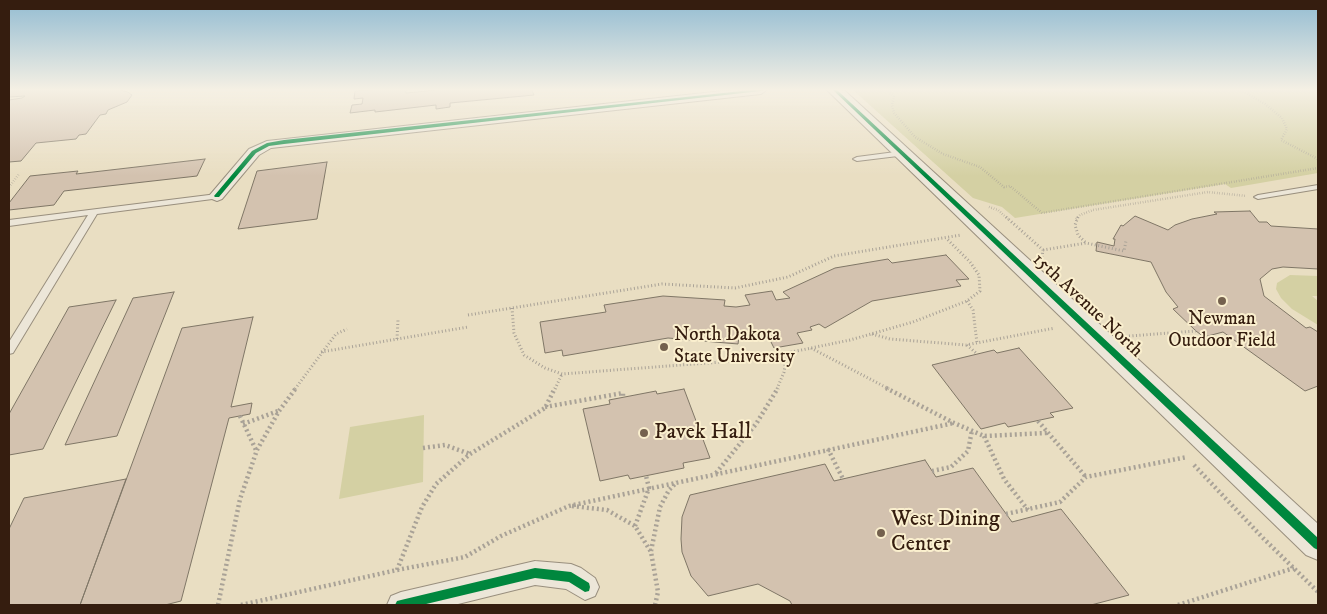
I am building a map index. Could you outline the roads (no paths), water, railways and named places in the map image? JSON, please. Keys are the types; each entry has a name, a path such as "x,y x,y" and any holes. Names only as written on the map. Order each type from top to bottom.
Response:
{"street":[{"path":"217,196 254,152 267,145 498,119"},
{"name":"15th Avenue North","path":"865,119 1318,545"},
{"path":"401,605 535,573 571,577 585,587"}],"lane":[{"path":"857,159 903,153"},
{"path":"1258,197 1318,187"},
{"path":"9,223 217,196"},
{"path":"9,350 94,212"}],"place":[{"name":"Newman Outdoor Field","path":"1222,301"},
{"name":"North Dakota State University","path":"664,347"},
{"name":"Pavek Hall","path":"644,433"},
{"name":"West Dining Center","path":"881,533"}]}
